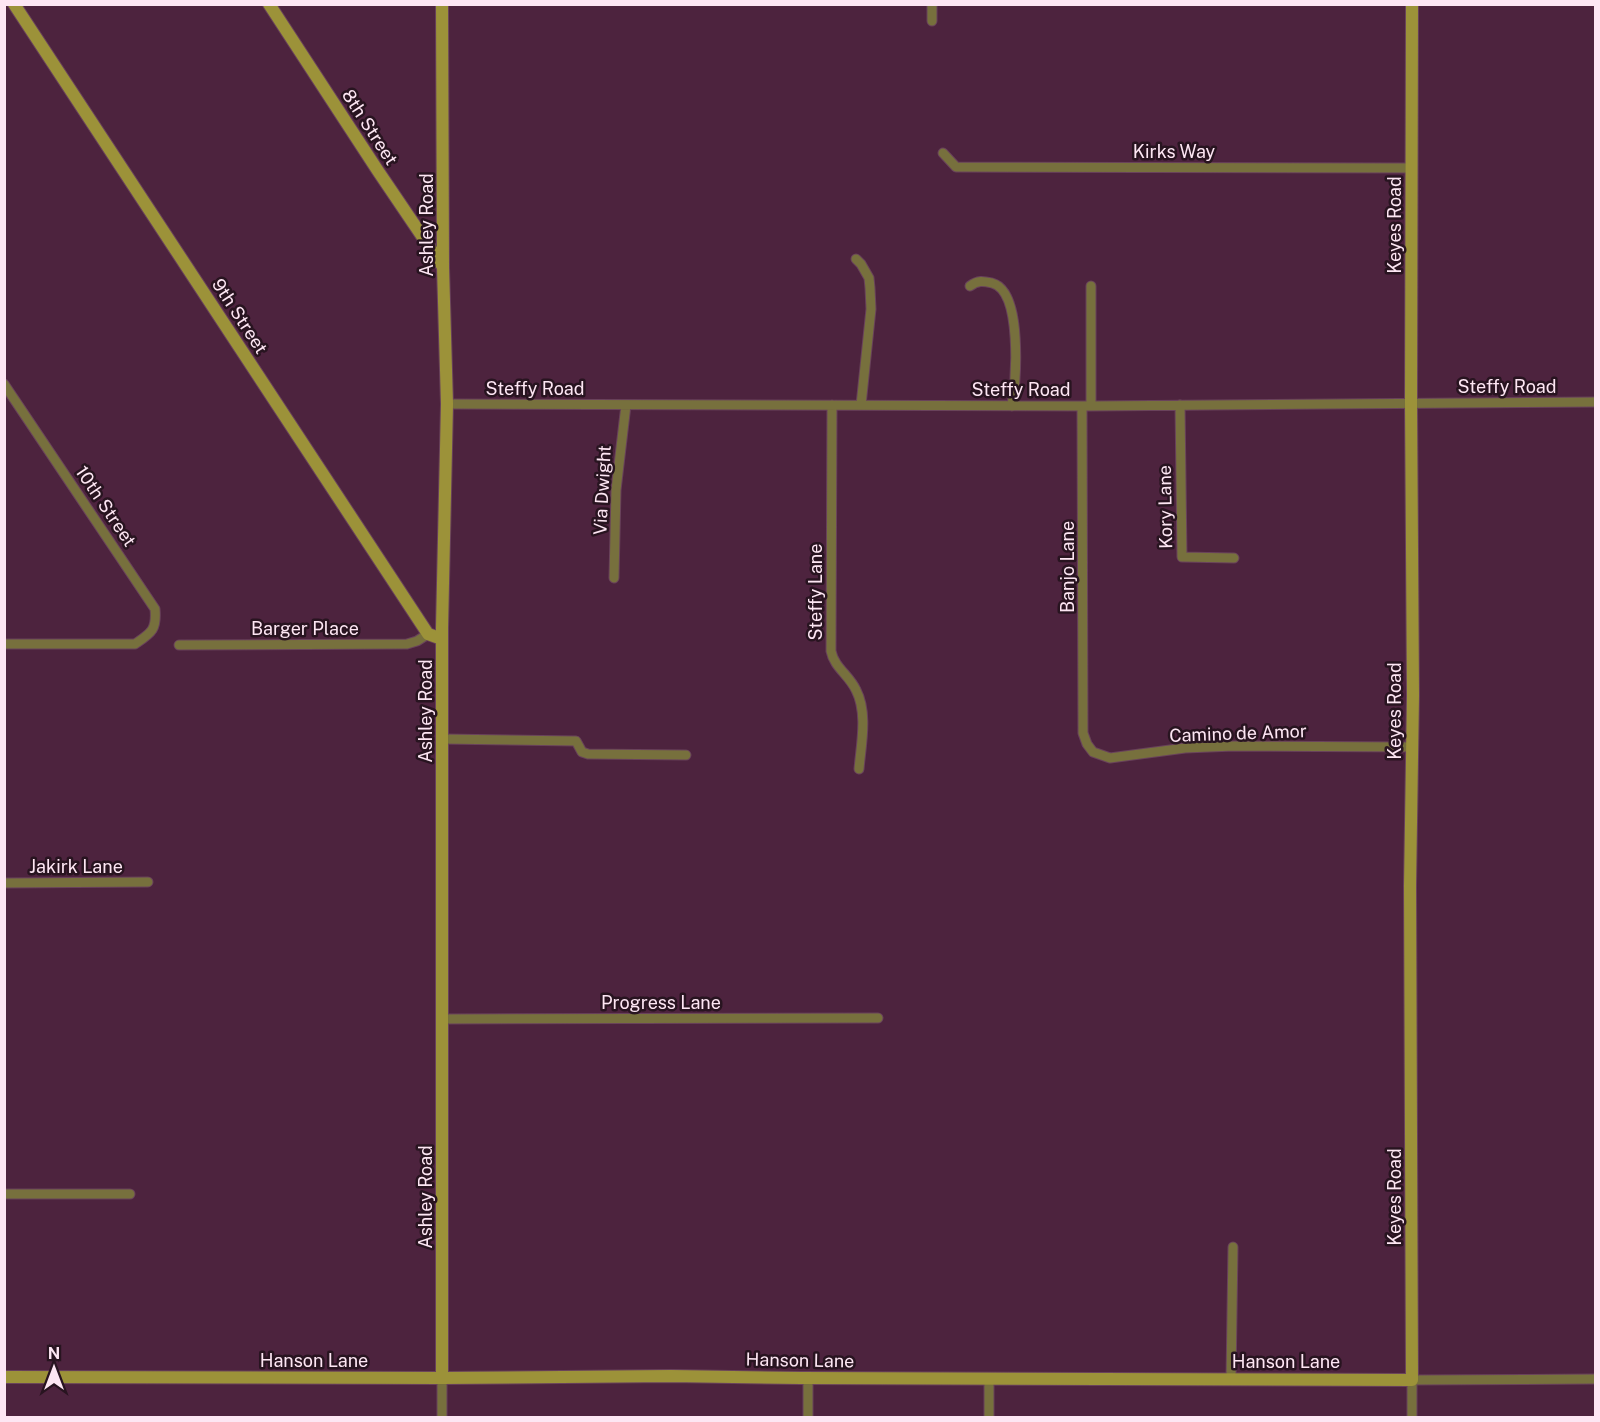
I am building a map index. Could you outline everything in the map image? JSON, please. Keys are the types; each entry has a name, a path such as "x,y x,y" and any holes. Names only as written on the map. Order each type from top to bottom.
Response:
{"street":[{"name":"9th Street","path":"14,4 428,634"},
{"name":"8th Street","path":"269,4 443,267"},
{"name":"Ashley Road","path":"442,4 443,267 447,404 442,639 442,1418"},
{"path":"932,4 932,21"},
{"name":"Keyes Road","path":"1412,4 1410,886 1412,1418"},
{"name":"Kirks Way","path":"943,153 956,167 1412,168"},
{"path":"856,259 869,278 871,309 861,405"},
{"path":"970,286 975,282 983,281 999,285 1007,296 1014,326 1015,343 1012,406"},
{"name":"Banjo Lane","path":"1084,728 1086,406 1092,286"},
{"name":"10th Street","path":"4,384 155,609 156,621 152,632 135,644 4,644"},
{"name":"Steffy Road","path":"447,404 1086,406 1596,402"},
{"name":"Via Dwight","path":"614,578 616,490 626,405"},
{"name":"Steffy Lane","path":"832,405 831,651 835,664 851,681 862,704 859,769"},
{"name":"Kory Lane","path":"1180,405 1182,557 1234,558"},
{"path":"428,634 442,639"},
{"name":"Barger Place","path":"179,645 407,644 428,634"},
{"name":"Camino de Amor","path":"1084,728 1083,733 1087,744 1093,752 1110,758 1185,748 1234,746 1412,747"},
{"path":"443,739 576,741 582,752 588,754 686,755"},
{"name":"Jakirk Lane","path":"4,883 148,882"},
{"name":"Progress Lane","path":"443,1019 878,1018"},
{"path":"4,1194 130,1194"},
{"path":"1231,1379 1233,1247"},
{"name":"Hanson Lane","path":"4,1377 671,1376 989,1379 1596,1379"},
{"path":"808,1378 808,1418"},
{"path":"989,1379 989,1418"}]}
